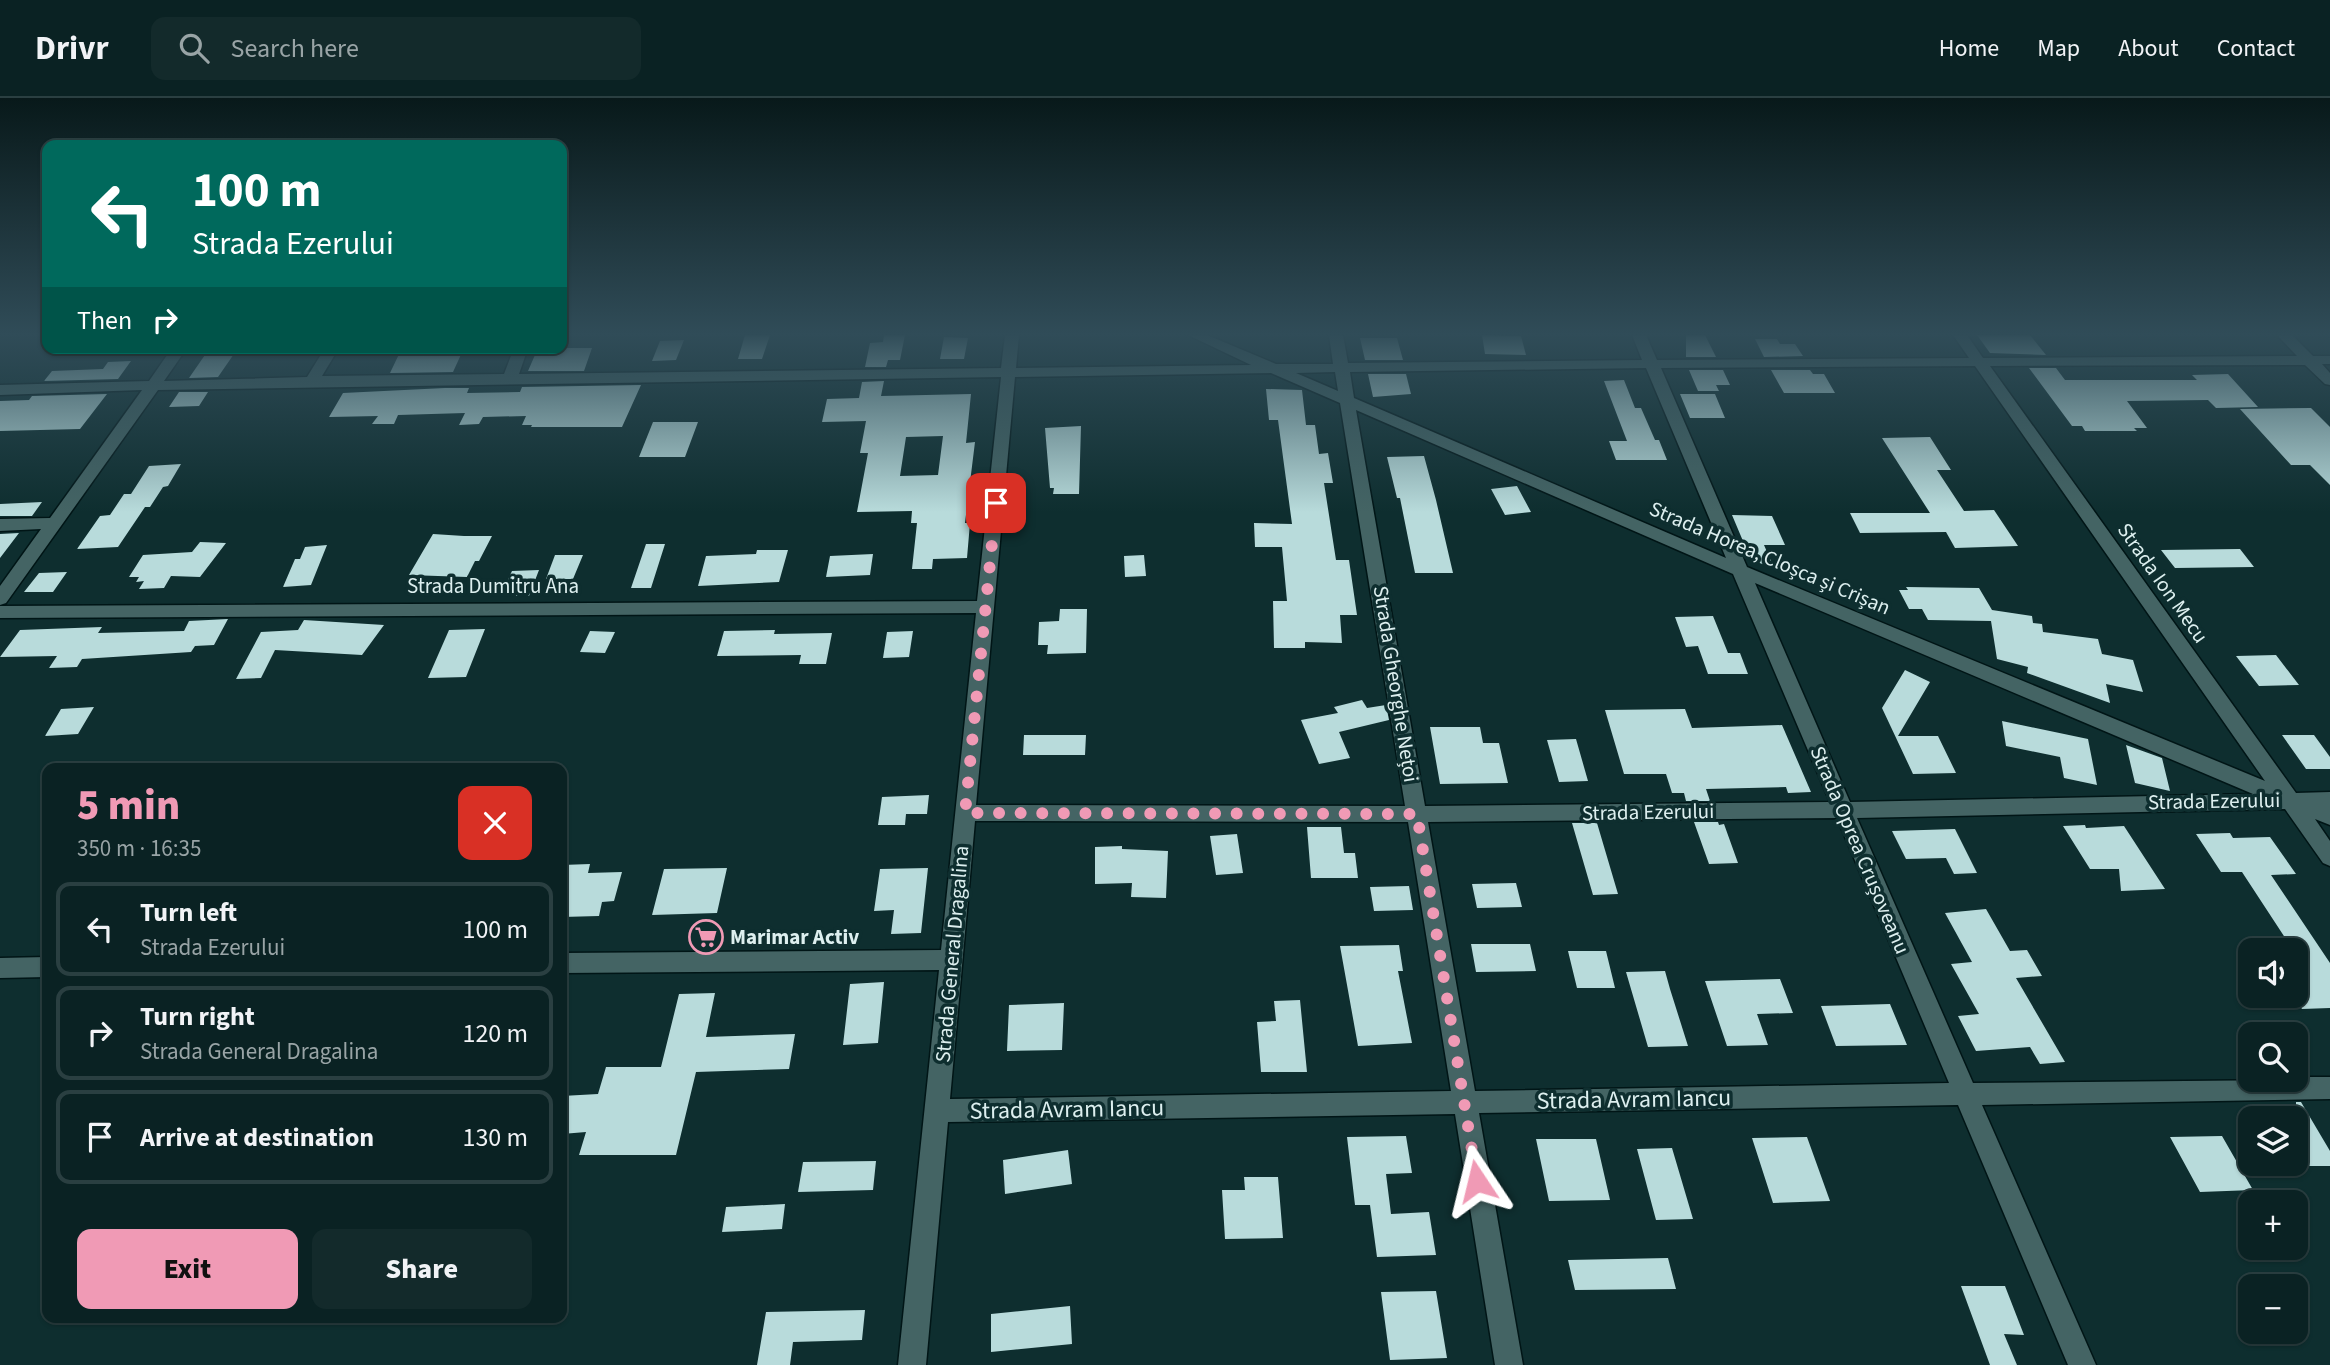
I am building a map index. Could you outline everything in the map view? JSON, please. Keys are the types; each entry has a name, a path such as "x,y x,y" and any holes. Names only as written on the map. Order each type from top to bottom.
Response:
{"street":[{"path":"0,599 148,394"},
{"name":"Strada General Dragalina","path":"912,1365 1005,394"},
{"name":"Strada Horea, Cloșca și Crișan","path":"1333,394 1739,570 2330,817"},
{"name":"Strada Gheorghe Nețoi","path":"1348,394 1463,1102 1509,1365"},
{"name":"Strada Oprea Crușoveanu","path":"1664,394 1963,1094 2082,1365"},
{"name":"Strada Ion Mecu","path":"2001,394 2330,857"},
{"path":"0,525 56,523"},
{"name":"Strada Dumitru Ana","path":"0,612 986,607"},
{"name":"Strada Ezerului","path":"965,813 1417,814 1843,810 2330,800"},
{"path":"567,963 951,960"},
{"path":"0,968 42,967"},
{"name":"Strada Avram Iancu","path":"938,1111 2330,1088"}],"building":[{"path":"107,394 80,429 0,431 0,401 29,400 32,396"},
{"path":"178,394 207,394 199,406 169,407"},
{"path":"342,394 637,394 622,427 531,427 532,425 522,425 526,416 483,417 479,424 459,425 465,413 398,415 394,424 372,424 378,416 329,417"},
{"path":"860,394 971,394 966,443 975,442 965,523 970,523 967,558 933,559 932,569 912,569 917,523 911,523 912,511 857,512 868,453 860,453 866,421 822,422 827,399 859,398","holes":["943,436 938,475 900,476 906,437"]},
{"path":"1266,394 1302,394 1306,425 1315,425 1319,454 1328,453 1333,483 1324,483 1336,560 1349,560 1357,615 1340,615 1342,643 1305,642 1305,648 1274,648 1273,601 1287,601 1282,547 1255,547 1254,523 1292,524 1278,420 1269,420"},
{"path":"1372,394 1409,394 1373,397"},
{"path":"1609,394 1630,394 1635,408 1641,408 1667,460 1616,460 1609,441 1627,441"},
{"path":"1680,394 1715,394 1725,418 1690,418"},
{"path":"2048,394 2246,394 2258,407 2216,408 2208,400 2127,401 2147,428 2134,428 2137,431 2085,431 2082,426 2072,426"},
{"path":"2311,408 2330,427 2330,485 2310,465 2291,465 2240,409"},
{"path":"653,422 698,422 685,457 639,457"},
{"path":"1081,426 1079,494 1053,494 1054,488 1050,488 1045,428"},
{"path":"1930,437 1951,470 1937,470 1964,511 1994,510 2018,546 1955,548 1946,532 1860,533 1850,513 1930,513 1882,438"},
{"path":"1424,456 1453,573 1415,573 1400,498 1397,498 1387,457"},
{"path":"181,464 168,486 163,487 150,507 145,507 118,547 77,549 100,516 110,515 124,494 131,494 149,466"},
{"path":"1517,486 1531,512 1505,515 1491,489"},
{"path":"42,502 32,516 0,516 0,504"},
{"path":"1732,515 1772,516 1785,545 1764,545 1774,568 1751,560"},
{"path":"19,533 0,558 0,534"},
{"path":"433,534 492,536 467,577 409,575"},
{"path":"200,542 226,543 200,577 171,576 164,588 139,589 144,581 136,582 139,577 129,577 143,555 192,552"},
{"path":"646,544 665,544 651,588 631,588"},
{"path":"327,545 311,585 283,587 295,559 300,559 305,547"},
{"path":"2240,549 2254,567 2175,568 2161,550"},
{"path":"757,550 788,550 779,582 698,586 706,556 756,554"},
{"path":"873,554 870,575 826,577 830,556"},
{"path":"555,555 583,555 573,579 546,579"},
{"path":"1144,555 1146,576 1125,577 1124,556"},
{"path":"539,570 529,596 500,596 512,571"},
{"path":"67,572 53,592 24,592 39,573"},
{"path":"1906,587 1979,588 1992,610 2032,616 2033,623 2042,624 2043,632 2098,639 2102,654 2133,660 2143,692 2106,684 2110,703 2027,673 2028,667 1997,659 1991,621 1928,620 1922,609 1909,609 1899,590 1908,590"},
{"path":"1060,609 1087,609 1086,653 1047,654 1048,645 1038,645 1039,622 1059,621"},
{"path":"1713,616 1728,653 1740,653 1748,674 1708,674 1698,646 1686,647 1675,617"},
{"path":"228,619 214,645 195,646 191,652 82,659 77,667 49,668 57,656 0,657 20,630 102,627 98,633 184,631 189,621"},
{"path":"304,620 384,625 362,655 275,650 261,678 236,679 261,632 298,630"},
{"path":"485,629 466,677 428,678 449,630"},
{"path":"775,630 774,634 832,633 826,664 799,664 801,655 717,656 724,631"},
{"path":"590,631 615,632 605,653 580,652"},
{"path":"913,631 909,657 883,658 887,632"},
{"path":"2276,655 2299,685 2259,686 2236,656"},
{"path":"1905,670 1930,682 1898,736 1938,736 1956,773 1913,774 1882,708"},
{"path":"1362,700 1367,708 1386,705 1389,720 1339,732 1350,758 1319,764 1301,720 1338,713 1334,707"},
{"path":"94,707 78,734 45,736 61,709"},
{"path":"1685,709 1692,728 1782,725 1811,792 1788,793 1786,787 1706,789 1710,801 1686,801 1684,793 1672,793 1666,774 1624,774 1605,710"},
{"path":"2002,721 2088,739 2097,785 2064,778 2060,757 2006,746"},
{"path":"1430,727 1480,727 1483,743 1499,743 1508,783 1440,784"},
{"path":"1024,735 1086,735 1085,755 1023,755"},
{"path":"2282,735 2314,735 2330,757 2330,769 2306,769"},
{"path":"1576,739 1588,781 1559,782 1547,740"},
{"path":"2126,745 2162,758 2170,791 2135,783"},
{"path":"929,795 927,814 906,814 905,825 878,825 882,797"},
{"path":"1694,822 1724,824 1738,863 1709,864"},
{"path":"1572,823 1597,823 1618,894 1593,895"},
{"path":"2085,825 2086,828 2124,826 2165,889 2121,891 2119,869 2090,869 2063,826"},
{"path":"1307,827 1341,827 1344,853 1355,853 1358,878 1311,878"},
{"path":"1955,829 1977,873 1954,874 1946,858 1906,859 1892,831"},
{"path":"2230,833 2233,838 2270,837 2296,874 2271,875 2330,963 2330,1008 2302,1009 2301,1008 2308,1008 2308,938 2285,938 2242,872 2221,872 2196,834"},
{"path":"1237,834 1243,873 1216,875 1210,836"},
{"path":"1122,846 1122,849 1168,851 1166,898 1131,897 1132,883 1095,884 1095,847"},
{"path":"590,864 588,873 622,872 614,901 602,902 599,916 567,917 567,865"},
{"path":"727,868 717,913 652,915 664,869"},
{"path":"928,868 921,933 891,934 894,910 874,911 880,869"},
{"path":"1516,883 1522,907 1477,908 1472,884"},
{"path":"1409,886 1413,910 1374,911 1370,887"},
{"path":"1986,909 2010,951 2027,950 2042,976 2016,978 2065,1062 2040,1064 2030,1047 1976,1051 1958,1016 1979,1014 1951,964 1972,962 1945,913"},
{"path":"1471,944 1530,944 1536,971 1476,972"},
{"path":"1399,945 1403,971 1398,971 1412,1043 1358,1046 1340,946"},
{"path":"1568,951 1606,951 1615,988 1577,988"},
{"path":"1665,971 1688,1046 1648,1047 1626,972"},
{"path":"1780,979 1793,1013 1757,1014 1768,1045 1727,1046 1705,981"},
{"path":"884,982 878,1043 843,1045 850,984"},
{"path":"715,993 706,1037 795,1034 789,1069 696,1072 676,1155 579,1155 586,1132 567,1134 567,1096 598,1094 606,1067 661,1067 679,994"},
{"path":"1300,1000 1307,1072 1261,1072 1257,1022 1276,1021 1274,1001"},
{"path":"1064,1003 1062,1050 1007,1051 1009,1005"},
{"path":"1890,1004 1907,1045 1836,1046 1821,1006"},
{"path":"2308,1114 2330,1151 2330,1166 2308,1166"},
{"path":"1406,1136 1412,1173 1386,1174 1391,1214 1429,1212 1436,1255 1377,1257 1370,1205 1355,1205 1347,1137"},
{"path":"2222,1136 2238,1164 2238,1176 2245,1176 2253,1190 2200,1192 2170,1137"},
{"path":"1807,1137 1830,1201 1773,1203 1752,1138"},
{"path":"1536,1139 1596,1139 1610,1200 1549,1201"},
{"path":"1672,1148 1693,1219 1656,1220 1637,1149"},
{"path":"1068,1150 1072,1184 1005,1194 1003,1160"},
{"path":"876,1161 873,1190 798,1192 803,1162"},
{"path":"1244,1177 1278,1177 1283,1238 1225,1239 1222,1190 1245,1190"},
{"path":"785,1204 782,1229 722,1232 726,1207"},
{"path":"1668,1258 1676,1289 1575,1290 1568,1260"},
{"path":"1961,1286 2005,1286 2024,1335 2004,1334 2017,1365 1990,1365"},
{"path":"1436,1291 1447,1358 1390,1360 1381,1292"},
{"path":"1070,1306 1072,1344 991,1352 991,1314"},
{"path":"865,1310 862,1340 793,1342 790,1365 757,1365 766,1312"}],"place":[{"name":"Marimar Activ","path":"706,937"}],"route":[{"path":"996,503 965,813 1417,814 1477,1181"}]}
